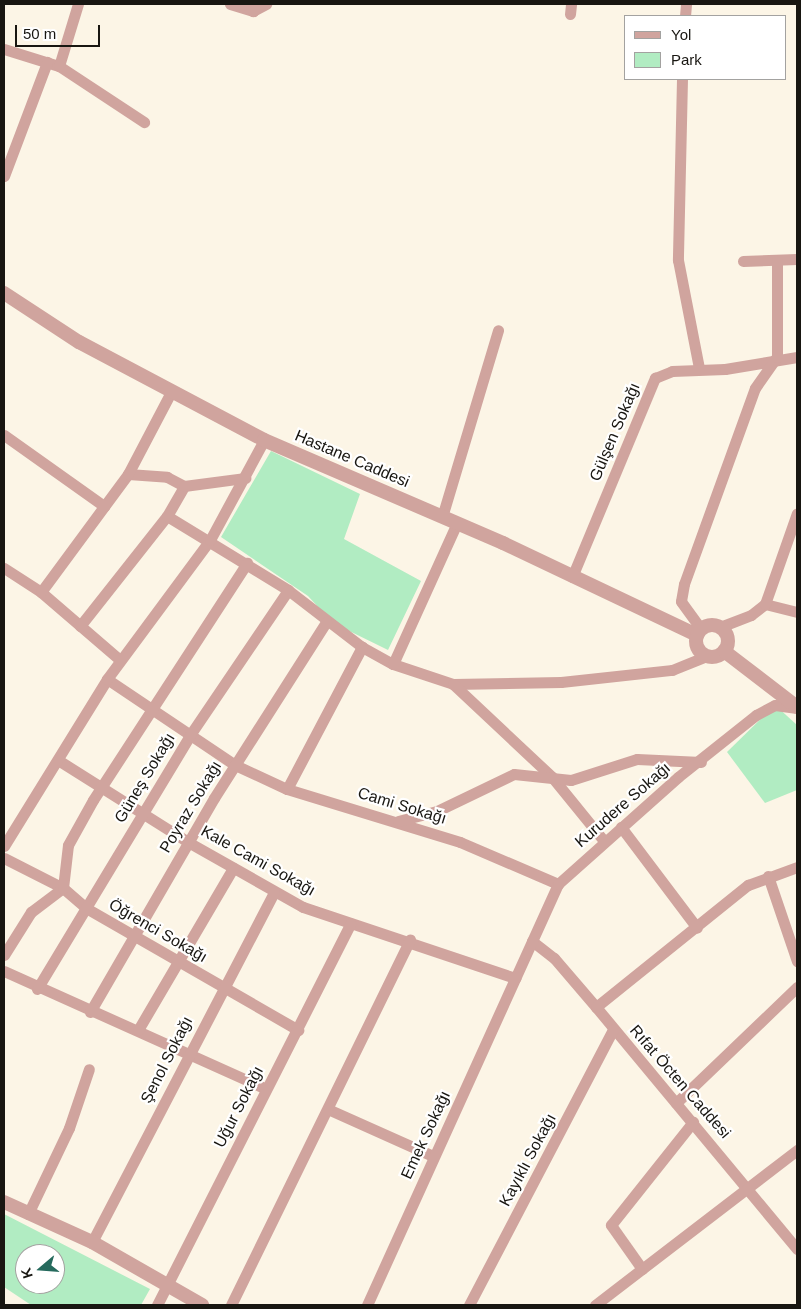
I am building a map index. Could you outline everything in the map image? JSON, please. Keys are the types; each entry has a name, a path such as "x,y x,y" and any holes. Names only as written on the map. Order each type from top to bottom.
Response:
{"street":[{"path":"59,66 78,4"},
{"path":"230,4 249,7 266,4"},
{"path":"4,49 59,66 144,122"},
{"path":"4,176 47,62"},
{"path":"682,80 678,260 699,368"},
{"path":"743,261 797,259"},
{"path":"706,656 698,649 699,632 681,601 684,584 755,388 777,357 777,260"},
{"name":"Hastane Caddesi","path":"4,293 171,392 264,440 457,523 572,577 699,632"},
{"path":"442,517 498,330"},
{"name":"Gülşen Sokağı","path":"572,577 655,378 699,368 725,369 777,357 797,357"},
{"path":"41,592 128,474 171,392"},
{"path":"4,435 104,506"},
{"path":"4,846 107,679 210,540 264,440"},
{"path":"128,474 167,477 184,486 245,478"},
{"path":"80,626 166,516 184,486"},
{"path":"699,632 720,627 751,615 765,604 797,513"},
{"path":"166,516 210,540 288,590 326,622 362,647 393,664 452,684 561,682 672,670 724,651"},
{"path":"393,664 457,523"},
{"path":"4,955 31,912 63,888 68,845 100,788 152,713 247,564"},
{"path":"4,568 41,592 120,660"},
{"name":"Güneş Sokağı","path":"37,990 190,735 288,590"},
{"path":"765,604 797,612"},
{"name":"Poyraz Sokağı","path":"90,1012 188,842 326,622"},
{"path":"720,627 726,636 724,651"},
{"path":"287,789 362,647"},
{"path":"724,651 797,707"},
{"name":"Cami Sokağı","path":"107,679 152,713 190,735 235,765 287,789 398,821 460,842 558,884"},
{"path":"452,684 552,778 604,841"},
{"name":"Kurudere Sokağı","path":"515,978 558,884 604,841 702,762 756,715 775,705 797,707"},
{"path":"398,821 437,811 514,774 571,780 637,759 702,762"},
{"name":"Kale Cami Sokağı","path":"58,760 142,814 274,893 351,923 410,940 515,978"},
{"path":"621,827 697,928"},
{"name":"Öğrenci Sokağı","path":"4,858 63,888 86,908 298,1030"},
{"path":"596,1007 697,928 748,885 768,876 797,867"},
{"path":"138,1030 233,868"},
{"path":"768,876 797,961"},
{"name":"Şenol Sokağı","path":"92,1242 188,1053 274,893"},
{"name":"Uğur Sokağı","path":"157,1305 351,923"},
{"path":"231,1305 330,1110 410,940"},
{"name":"Rıfat Öcten Caddesi","path":"532,941 554,958 748,1186 797,1249"},
{"path":"4,971 37,990 138,1030 266,1089"},
{"name":"Emek Sokağı","path":"367,1305 515,978"},
{"path":"676,1103 797,987"},
{"name":"Kayıklı Sokağı","path":"469,1305 613,1029"},
{"path":"28,1214 69,1128 89,1070"},
{"path":"330,1110 434,1156"},
{"path":"642,1269 611,1225 693,1122"},
{"path":"595,1305 797,1150"},
{"path":"4,1202 92,1242 202,1305"}],"green space":[{"path":"271,451 360,494 344,539 421,581 388,650 333,623 308,596 221,537"},
{"path":"775,705 797,725 797,790 765,803 727,752"},
{"path":"4,1214 62,1244 15,1244 15,1294 65,1294 65,1245 150,1289 141,1305 31,1305 4,1287"}]}
